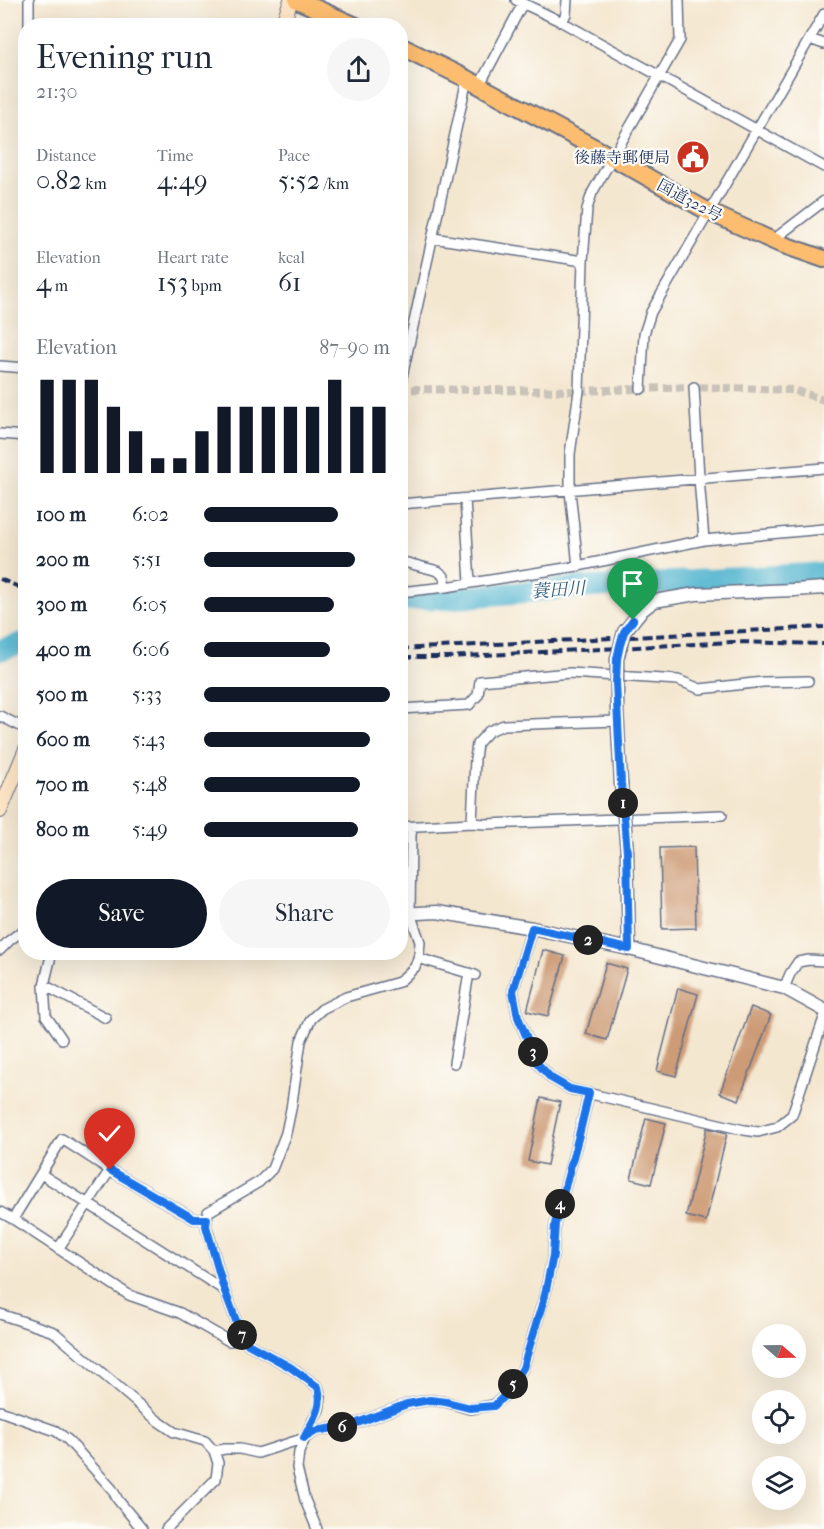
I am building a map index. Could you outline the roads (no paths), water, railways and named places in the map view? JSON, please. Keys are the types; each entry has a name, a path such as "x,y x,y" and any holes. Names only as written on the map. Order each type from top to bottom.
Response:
{"highway":[{"path":"297,0 338,18"},
{"name":"国道322号","path":"408,50 473,82 710,212 824,260"}],"main road":[{"path":"285,18 291,0"},
{"path":"0,811 18,768"}],"street":[{"path":"29,0 29,18"},
{"path":"562,22 566,14 567,0"},
{"path":"578,566 570,491 570,454 579,392 587,209 592,193 680,40 679,0"},
{"path":"408,350 433,238 473,82 519,2 562,22 824,167"},
{"path":"641,389 644,334 651,312 824,14"},
{"path":"810,39 824,44"},
{"path":"772,240 824,201"},
{"path":"433,238 583,261"},
{"path":"0,366 18,367"},
{"path":"694,387 705,540"},
{"path":"0,434 18,435"},
{"path":"408,503 824,468"},
{"path":"465,499 470,583"},
{"path":"408,591 578,566 705,540 824,529"},
{"path":"408,563 438,571 444,576 446,587"},
{"path":"629,949 627,852 617,715 617,659 624,632 641,611 654,602 696,594 824,588"},
{"path":"408,709 469,705 478,695 480,681 570,674 678,680 700,689 763,682 808,681"},
{"path":"472,823 477,744 489,731 504,725 617,715"},
{"path":"0,716 18,725"},
{"path":"408,827 722,815"},
{"path":"408,874 412,827"},
{"path":"408,913 437,912 532,928 629,949 784,988 824,1010"},
{"path":"317,1529 297,1468 304,1438 319,1410 321,1397 318,1387 290,1367 248,1344 241,1334 206,1226 208,1212 259,1182 272,1169 286,1133 301,1041 311,1019 322,1009 346,997 399,982 415,967 420,942 408,919"},
{"path":"532,928 513,991 518,1017 538,1064 551,1078 570,1089 758,1132 777,1126 792,1115 824,1018"},
{"path":"0,950 18,934"},
{"path":"418,958 472,974 464,994 454,1063"},
{"path":"50,960 44,986 46,1016 62,1039"},
{"path":"784,988 798,962 824,961"},
{"path":"44,986 105,1018"},
{"path":"214,1451 240,1449 258,1453 304,1438 316,1431 352,1425 407,1404 430,1400 470,1408 494,1406 508,1392 523,1368 545,1295 553,1255 555,1224 589,1093"},
{"path":"13,1219 62,1139 194,1219 207,1219"},
{"path":"58,1249 110,1170"},
{"path":"41,1174 225,1290"},
{"path":"0,1212 135,1298 180,1313 229,1341 245,1339"},
{"path":"0,1314 54,1332 158,1421 174,1432 205,1441 214,1451 218,1463 216,1479 166,1529"},
{"path":"0,1411 56,1431 68,1440 112,1489 142,1529"}],"waterway":[{"name":"蓑田川","path":"408,600 824,573"},
{"name":"蓑田川","path":"0,650 18,644"}],"tunnel":[{"path":"408,389 579,391 694,387 794,390 824,400"}],"railway":[{"path":"0,579 18,587"},
{"path":"408,649 824,627"},
{"path":"408,657 448,657 732,642 824,644"}],"place":[{"name":"後藤寺郵便局","path":"693,157"}]}
